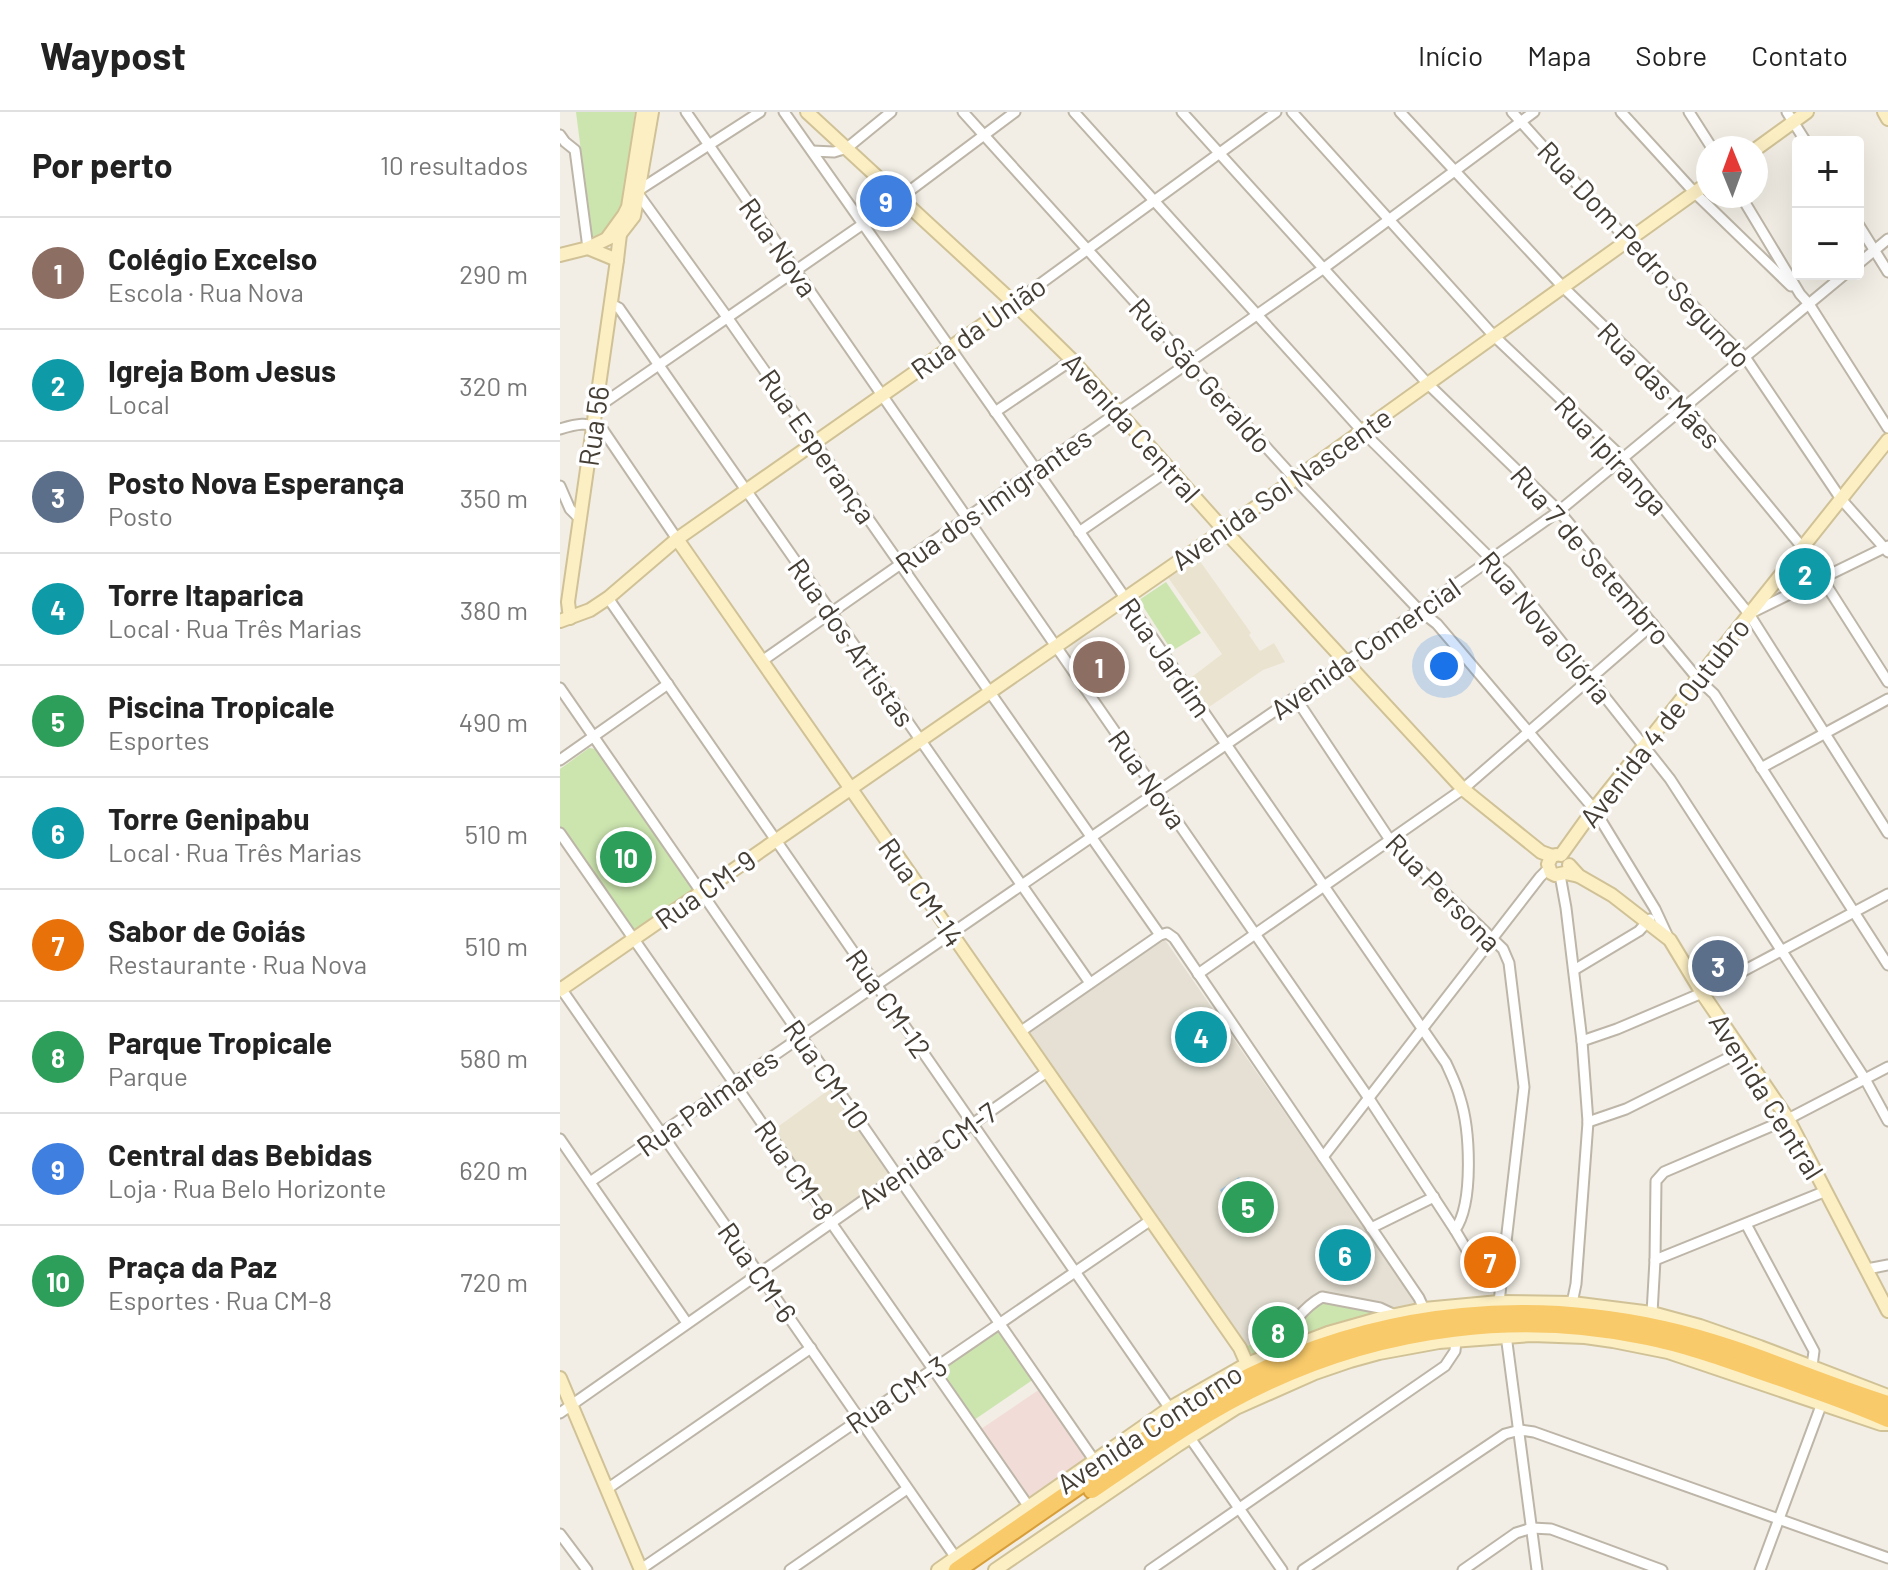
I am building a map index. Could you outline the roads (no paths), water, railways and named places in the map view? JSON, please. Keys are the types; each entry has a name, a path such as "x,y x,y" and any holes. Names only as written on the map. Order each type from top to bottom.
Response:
{"highway":[{"path":"956,1564 1265,1368 1348,1337 1385,1327 1497,1312 1578,1314 1625,1321 1712,1342 1888,1404"},
{"path":"977,1570 1180,1423 1303,1367 1363,1347 1438,1330 1489,1324 1563,1325 1615,1331 1683,1346 1743,1365 1888,1422"},
{"path":"1532,1335 1563,1325 1585,1337"},
{"path":"1323,1360 1350,1361"},
{"path":"1275,1390 1303,1367"}],"street":[{"name":"Rua 56","path":"565,619 617,260 614,232 628,207 643,112"},
{"name":"Rua 56","path":"614,232 632,219 652,112"},
{"name":"Rua Nova","path":"686,112 1368,1097 1484,1279 1502,1277"},
{"path":"639,193 760,112"},
{"name":"Rua Jardim","path":"784,112 1126,598 1446,1063 1461,1100 1468,1139 1468,1178 1462,1220 1455,1230"},
{"name":"Avenida Central","path":"807,112 1072,360 1169,470 1463,789 1555,864 1612,895 1670,940 1702,993 1788,1119 1888,1311"},
{"path":"812,151 834,152 847,148 891,112"},
{"name":"Rua São Geraldo","path":"963,112 1295,479 1419,610 1437,624 1594,809 1655,909 1670,940"},
{"path":"595,409 900,198 1015,112"},
{"name":"Rua Nova Glória","path":"1074,112 1362,431 1506,572 1670,779 1865,1079 1888,1121"},
{"name":"Rua 7 de Setembro","path":"1182,112 1428,384 1559,511 1698,679 1714,694 1888,965"},
{"name":"Rua da União","path":"565,619 590,610 608,598 677,539 1014,303 1276,112"},
{"name":"Rua Ipiranga","path":"1292,112 1494,336 1623,458 1749,614 1888,833"},
{"name":"Rua das Mães","path":"1400,112 1563,287 1686,406 1802,547 1888,682"},
{"name":"Rua Dom Pedro Segundo","path":"1512,112 1628,241 1745,357 1841,499 1887,548"},
{"name":"Rua dos Imigrantes","path":"762,661 1324,268 1534,112"},
{"path":"1621,112 1695,193 1809,304 1888,428"},
{"path":"1689,112 1704,136"},
{"path":"1768,138 1790,117 1807,112"},
{"path":"1884,112 1888,119"},
{"path":"1790,117 1802,136"},
{"path":"560,135 575,150 588,248"},
{"name":"Rua Esperança","path":"639,193 1091,837 1163,934 1174,938 1424,1309"},
{"name":"Avenida Sol Nascente","path":"851,789 1224,530 1695,193"},
{"path":"1748,208 1800,294"},
{"path":"560,255 588,248 614,232"},
{"path":"1864,234 1888,272"},
{"path":"1864,259 1888,239"},
{"path":"588,248 617,260"},
{"path":"1771,267 1778,259"},
{"name":"Avenida Comercial","path":"1022,885 1559,511 1838,280"},
{"name":"Rua dos Artistas","path":"611,304 619,308 1090,983"},
{"path":"995,412 1072,360"},
{"path":"560,429 593,424"},
{"name":"Rua CM-14","path":"593,424 603,430 1240,1348 1247,1364"},
{"name":"Avenida 4 de Outubro","path":"1555,864 1594,809 1888,440"},
{"path":"1079,532 1169,470"},
{"path":"560,486 570,509 580,519"},
{"path":"1749,614 1887,548"},
{"name":"Rua CM-12","path":"608,598 1282,1570"},
{"path":"1198,974 1463,789 1653,624"},
{"path":"560,760 668,684"},
{"name":"Rua CM-10","path":"560,688 1094,1460"},
{"name":"Rua Persona","path":"1295,697 1390,840 1503,949 1509,963 1524,1087 1499,1302"},
{"path":"1761,768 1888,699"},
{"name":"Rua CM-9","path":"560,988 851,789"},
{"name":"Rua CM-8","path":"560,833 1029,1507"},
{"path":"1323,1157 1540,877 1555,864 1566,908 1574,970 1588,1122 1572,1303"},
{"name":"Rua Palmares","path":"590,1182 1022,885"},
{"path":"1582,1041 1702,993 1888,894"},
{"path":"1574,970 1639,931 1655,909"},
{"path":"1020,1032 1163,934"},
{"name":"Rua CM-6","path":"560,988 811,1348 956,1564"},
{"path":"1588,1122 1626,1109 1742,1051"},
{"path":"1652,1313 1656,1181 1664,1172 1788,1119 1888,1067"},
{"name":"Avenida CM-7","path":"560,1413 566,1395 687,1323 1048,1071"},
{"path":"560,1139 687,1323"},
{"path":"1655,1260 1826,1191"},
{"path":"1371,1228 1434,1197"},
{"name":"Rua CM-3","path":"641,1569 1151,1220"},
{"path":"1746,1224 1814,1351 1812,1366"},
{"path":"1867,1269 1888,1265"},
{"path":"1276,1353 1310,1304 1322,1297 1380,1308 1395,1315"},
{"name":"Avenida Contorno","path":"995,1570 1180,1423 1247,1364 1328,1333 1424,1309 1499,1302 1572,1303 1652,1313 1700,1326 1888,1396"},
{"path":"1506,1335 1537,1570"},
{"name":"Avenida Contorno","path":"938,1570 956,1564 1094,1460 1180,1423 1236,1408 1350,1361 1403,1348 1506,1335 1585,1337 1668,1352 1881,1424 1888,1422"},
{"path":"1150,1570 1445,1366 1455,1351 1456,1340"},
{"path":"607,1489 811,1348"},
{"path":"560,1378 641,1569"},
{"path":"1760,1570 1822,1403"},
{"path":"1303,1570 1505,1434 1520,1430 1534,1432 1888,1558"},
{"path":"790,1570 907,1489"},
{"path":"1463,1570 1516,1533 1532,1528 1551,1529 1662,1570"},
{"path":"560,1534 587,1570"}],"water":[{"path":"1239,1177 1273,1218 1265,1223 1261,1218 1246,1228 1220,1190"}],"place":[{"name":"Central das Bebidas","path":"886,201"},
{"name":"Igreja Bom Jesus","path":"1805,574"},
{"name":"Colégio Excelso","path":"1099,667"},
{"name":"Praça da Paz","path":"626,857"},
{"name":"Posto Nova Esperança","path":"1718,966"},
{"name":"Torre Itaparica","path":"1201,1037"},
{"name":"Piscina Tropicale","path":"1248,1207"},
{"name":"Torre Genipabu","path":"1345,1255"},
{"name":"Sabor de Goiás","path":"1490,1262"},
{"name":"Parque Tropicale","path":"1278,1332"}]}
